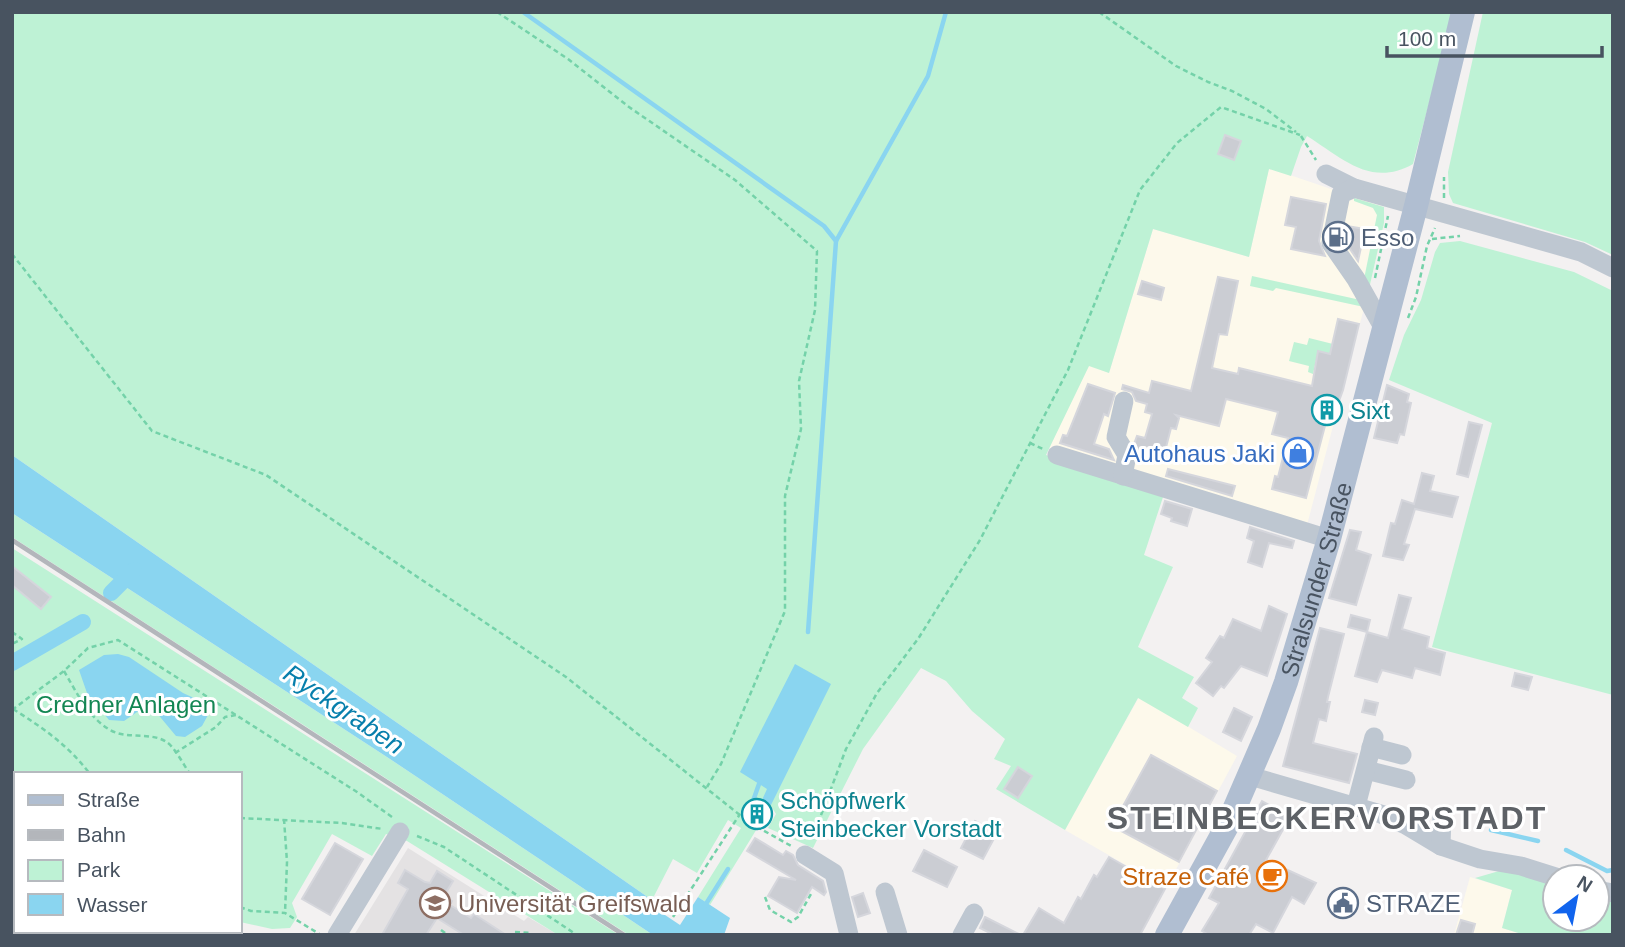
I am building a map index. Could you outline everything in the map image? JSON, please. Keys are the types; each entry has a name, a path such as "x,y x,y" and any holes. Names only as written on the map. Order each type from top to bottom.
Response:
{"main road":[{"name":"Stralsunder Straße","path":"1167,935 1227,826 1250,776 1286,682 1329,539 1416,206 1463,12"}],"street":[{"path":"1326,174 1354,187 1392,199 1581,252 1613,268"},
{"path":"1354,187 1341,194 1331,243 1356,279 1383,327"},
{"path":"1123,476 1127,455 1116,437 1124,401"},
{"path":"1057,455 1329,539"},
{"path":"1356,806 1373,742 1402,755"},
{"path":"1366,771 1406,780"},
{"path":"1250,776 1356,806 1406,825 1441,846 1480,859 1541,872"},
{"path":"1441,846 1442,814"},
{"path":"337,935 397,826"},
{"path":"808,848 834,873 849,935"},
{"path":"885,892 898,935"},
{"path":"962,935 974,913"}],"path":[{"path":"497,12 568,59 629,107 735,180 817,251 816,310 799,381 801,429 785,496 785,611 721,764 707,787"},
{"path":"1099,12 1176,66 1266,109 1300,135 1326,174"},
{"path":"12,254 152,431 266,475 566,677 750,823 808,848 846,749 871,704 918,639 980,540 1068,370 1140,190 1177,143 1220,107 1300,135"},
{"path":"1369,302 1392,199"},
{"path":"1432,239 1461,236"},
{"path":"12,632 22,639 12,644"},
{"path":"88,772 61,741 13,709 64,671 88,648 118,640 364,797 397,826 444,847 577,935"},
{"path":"64,671 92,717 112,731 163,740 172,746 189,772"},
{"path":"175,753 216,727 225,717 236,715"},
{"path":"673,917 740,814"},
{"path":"242,818 284,818 397,826"},
{"path":"284,818 287,852 285,914"},
{"path":"765,897 770,910 791,922 798,917 811,894"},
{"path":"242,909 285,914 321,935"},
{"path":"441,930 448,935"},
{"path":"515,932 532,933"}],"shaded area":[{"path":"1269,168 1384,207 1384,223 1369,289 1307,525 1049,448 1089,365 1109,373 1153,229 1249,257"},
{"path":"1139,697 1237,756 1166,888 1065,830"},
{"name":"Universität Greifswald","path":"408,848 524,921 528,917 558,935 354,935"},
{"path":"12,861 14,933 114,933 113,935 12,935"},
{"path":"1470,877 1512,890 1502,928 1525,935 1454,935"}],"green space":[{"path":"12,12 1453,12 1413,164 1398,171 1370,171 1345,161 1307,136 1291,176 1269,169 1249,257 1153,229 1109,373 1089,366 1046,455 1164,494 1144,555 1173,567 1138,647 1194,677 1182,698 1198,708 1188,727 1138,698 1065,830 996,789 1011,766 994,759 1005,739 972,711 946,681 921,668 863,749 813,848 768,828 776,814 771,806 710,905 698,897 741,828 728,820 697,873 673,859 652,900 12,455"},
{"path":"1483,12 1613,12 1613,255 1585,242 1453,203 1449,194 1448,172"},
{"path":"1354,198 1384,207 1384,223 1369,289 1364,279 1377,215 1373,208 1354,201"},
{"path":"1460,241 1574,272 1613,291 1613,695 1432,647 1492,423 1389,380 1404,335 1421,300 1435,252 1440,243"},
{"path":"1252,276 1365,301 1364,307 1276,288 1273,291 1250,286"},
{"path":"1309,338 1333,344 1330,354 1318,351 1313,374 1308,372 1309,366 1289,361 1294,342 1307,345"},
{"path":"12,513 390,759 653,935 629,935 12,537"},
{"name":"Credner Anlagen","path":"12,548 619,935 558,935 407,841 386,834 372,856 332,834 292,903 297,917 290,928 272,929 242,922 242,772 14,772 12,861"},
{"path":"1506,869 1541,879 1541,933 1611,933 1613,887 1613,935 1525,935 1502,928 1512,890 1475,878"}],"water":[{"name":"Ryckgraben","path":"12,455 652,900 650,905 680,925 698,897 730,918 724,935 653,935 390,759 12,513"},
{"path":"118,654 129,657 183,693 205,703 208,715 202,726 185,737 176,736 156,712 140,710 124,721 109,720 87,693 79,670 104,655"},
{"path":"795,664 831,684 771,805 762,800 767,789 740,772"}],"building":[{"path":"1225,135 1241,141 1234,160 1218,154"},
{"path":"1291,197 1326,204 1319,241 1325,256 1291,249 1296,227 1285,225"},
{"path":"1347,226 1365,229 1358,261 1344,240"},
{"path":"1218,277 1238,281 1227,335 1219,334 1212,368 1238,374 1239,368 1312,386 1318,351 1330,354 1338,319 1359,324 1343,390 1331,423 1326,422 1306,498 1272,489 1275,476 1278,477 1288,438 1272,434 1278,412 1226,399 1219,426 1176,415 1179,418 1176,429 1171,428 1163,459 1138,452 1134,444 1137,436 1145,438 1152,414 1145,412 1147,404 1136,401 1132,392 1122,389 1123,385 1149,393 1152,381 1191,391"},
{"path":"1142,281 1164,288 1161,300 1138,294"},
{"path":"1088,384 1115,393 1108,416 1104,414 1094,444 1109,449 1114,460 1060,443 1063,435 1067,436"},
{"path":"1387,385 1409,394 1407,402 1411,403 1404,435 1400,434 1397,443 1374,438"},
{"path":"1469,422 1482,425 1468,477 1457,474"},
{"path":"1168,469 1235,486 1232,496 1166,476"},
{"path":"1422,473 1434,476 1430,491 1458,497 1452,517 1415,509 1404,544 1409,545 1403,560 1383,556 1391,523 1395,524 1402,500 1414,504"},
{"path":"1165,501 1192,509 1187,526 1171,521 1172,518 1161,514"},
{"path":"1250,527 1294,541 1292,548 1269,543 1262,567 1248,562 1254,541 1247,538"},
{"path":"1350,530 1361,532 1356,550 1371,555 1356,605 1329,598"},
{"path":"12,566 51,597 41,609 12,585"},
{"path":"1399,595 1411,598 1402,629 1429,637 1427,648 1445,653 1440,675 1415,668 1412,678 1382,670 1377,682 1355,676 1367,632 1388,638"},
{"path":"1269,606 1287,614 1267,676 1241,666 1224,688 1221,686 1213,696 1196,683 1212,662 1206,658 1220,636 1224,638 1233,619 1261,631"},
{"path":"1351,615 1370,620 1367,632 1348,627"},
{"path":"1320,628 1344,634 1328,697 1327,702 1330,702 1326,721 1319,719 1313,743 1357,754 1349,783 1283,766"},
{"path":"1515,673 1532,677 1528,690 1512,686"},
{"path":"1365,700 1378,703 1375,715 1362,712"},
{"path":"1234,708 1252,717 1241,741 1223,732"},
{"path":"1151,755 1217,791 1179,862 1112,826"},
{"path":"1018,767 1032,776 1018,798 1004,789"},
{"name":"STRAZE","path":"1262,801 1290,817 1266,860 1316,883 1304,904 1292,897 1273,933 1256,924 1249,935 1209,935 1202,931 1219,903 1209,898"},
{"name":"Schöpfwerk Steinbecker Vorstadt","path":"757,804 767,810 758,824 748,818"},
{"path":"975,821 997,833 983,859 961,848"},
{"path":"755,838 783,855 786,851 793,855 798,865 823,881 826,892 824,895 812,887 797,913 768,896 779,877 796,880 747,851"},
{"path":"335,843 363,859 330,915 302,899"},
{"path":"924,850 957,867 947,887 913,871"},
{"path":"1109,857 1165,889 1140,935 1023,935 1039,908 1064,923 1078,897 1081,899 1094,875 1097,877"},
{"path":"405,870 425,882 430,883 437,871 453,881 444,896 452,901 450,905 471,918 474,914 506,935 464,935 437,918 426,935 382,935 408,889 398,883"},
{"path":"863,893 870,913 858,917 852,897"},
{"path":"985,917 1021,935 994,935 980,928"},
{"path":"1461,920 1475,924 1472,935 1456,935"}],"waterway":[{"path":"523,12 824,226 836,241 808,632"},
{"path":"836,241 928,76 946,12"},
{"path":"111,593 134,570"},
{"path":"12,663 83,622"},
{"path":"753,801 759,784"},
{"path":"1491,830 1538,841"},
{"path":"1566,850 1607,871 1613,870"},
{"path":"704,907 728,869"}],"railway":[{"path":"12,540 624,935"}],"place":[{"name":"Esso","path":"1338,237"},
{"name":"Sixt","path":"1327,410"},
{"name":"Autohaus Jaki","path":"1298,453"},
{"name":"Schöpfwerk Steinbecker Vorstadt","path":"757,814"},
{"name":"Straze Café","path":"1272,876"},
{"name":"Universität Greifswald","path":"435,903"},
{"name":"STRAZE","path":"1343,903"}],"district":[{"name":"STEINBECKERVORSTADT","path":"1327,818"}]}
